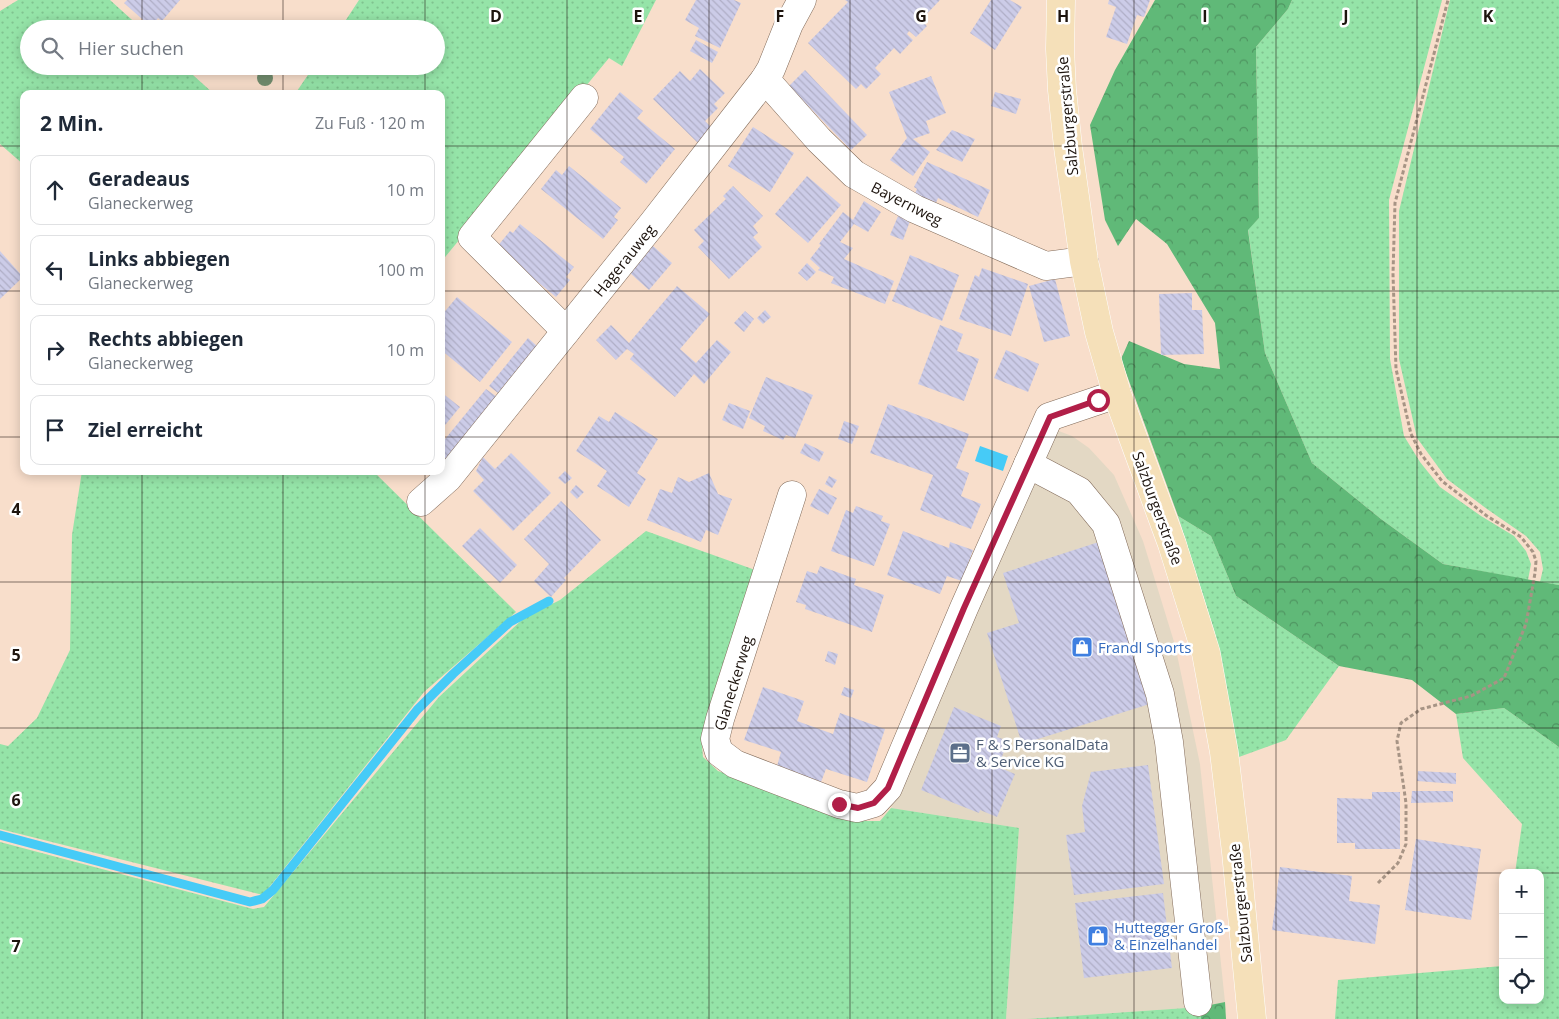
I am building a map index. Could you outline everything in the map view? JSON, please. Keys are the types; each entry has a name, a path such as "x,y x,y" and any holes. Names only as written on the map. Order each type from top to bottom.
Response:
{"main road":[{"name":"Salzburgerstraße","path":"1061,0 1060,49 1062,90 1084,261 1099,332 1117,394 1172,544 1206,653 1224,752 1252,1019"}],"street":[{"name":"Hagerauweg","path":"421,502 448,478 765,80 789,24 802,0"},
{"name":"Bayernweg","path":"765,80 819,140 854,174 915,209 1046,266 1084,261"},
{"path":"566,332 472,237 584,98"},
{"name":"Glaneckerweg","path":"792,495 715,739 719,752 735,764 839,804 858,808 874,803 888,788 964,608 1050,417 1117,394"},
{"path":"1028,464 1079,491 1106,524 1160,694 1169,742 1198,1002"}],"path":[{"path":"1378,882 1398,863 1406,844 1406,803 1397,741 1401,723 1421,709 1471,696 1504,678 1526,624 1536,561 1533,552 1521,537 1487,516 1442,481 1422,454 1411,434 1396,369 1393,274 1395,203 1448,0"}],"shaded area":[{"path":"1056,430 1072,436 1089,448 1114,475 1143,541 1175,645 1200,764 1225,1002 1200,1007 1006,1019 1019,828 891,808"}],"green space":[{"path":"18,0 110,0 132,20 20,20 20,75 193,75 210,90 20,90 20,162 0,144 0,11"},
{"path":"359,0 656,0 622,66 609,58 445,257 445,90 298,90 308,75 445,75 445,20 346,20"},
{"path":"1155,0 1292,0 1288,9 1256,47 1259,218 1248,230 1265,353 1312,463 1381,519 1443,564 1559,585 1559,747 1504,708 1456,714 1412,680 1339,666 1236,596 1211,536 1178,516 1121,359 1129,341 1184,364 1220,369 1215,323 1167,244 1136,219 1118,246 1105,220 1090,125 1115,70"},
{"path":"1292,0 1442,0 1389,200 1390,359 1404,436 1420,462 1440,487 1481,516 1514,536 1526,551 1531,564 1528,580 1443,564 1381,519 1312,463 1265,353 1248,229 1259,218 1256,47 1288,9"},
{"path":"1450,0 1559,0 1559,585 1540,582 1543,569 1540,552 1526,536 1447,479 1417,438 1399,359 1399,211"},
{"path":"81,475 377,475 516,612 424,692 263,895 0,829 0,744 8,746 37,718 70,650 72,535"},
{"path":"1178,516 1211,536 1236,596 1339,666 1286,740 1239,757 1215,633"},
{"path":"646,531 758,571 701,736 703,757 718,771 858,821 880,821 891,808 1019,828 1006,1019 0,1019 0,842 253,909 264,907 439,697 524,618 560,600"},
{"path":"1504,708 1559,747 1559,1019 1335,1019 1338,980 1499,966 1499,1004 1544,1004 1544,869 1516,869 1522,824 1463,758 1456,714"},
{"path":"1225,1002 1226,1019 1201,1019 1200,1007"},
{"path":"1200,1007 1201,1019 1027,1019"}],"water":[{"path":"980,446 1008,456 1003,471 975,461"}],"building":[{"path":"127,0 180,0 163,20 158,18 156,20 143,20 124,3"},
{"path":"696,0 734,0 741,3 720,48 695,36 699,28 685,20"},
{"path":"845,0 940,0 921,20 927,26 916,37 909,31 907,34 913,40 900,54 894,48 875,68 881,74 866,89 861,84 856,89 808,43 848,2"},
{"path":"991,0 1010,0 1022,7 995,50 970,33"},
{"path":"1109,0 1150,0 1144,17 1137,15 1127,44 1106,37 1116,7 1108,4"},
{"path":"696,40 718,52 712,63 690,51"},
{"path":"700,69 725,93 714,104 718,108 705,121 714,130 700,145 653,99 680,71 690,81"},
{"path":"805,70 867,135 851,150 789,86"},
{"path":"931,76 946,113 926,121 930,133 913,139 930,152 913,176 890,160 907,138 889,92"},
{"path":"620,92 643,111 637,118 675,149 646,184 620,162 624,157 590,129"},
{"path":"995,92 1021,99 1016,114 991,106"},
{"path":"753,127 794,153 770,192 728,166"},
{"path":"952,130 975,139 962,162 936,150"},
{"path":"927,162 990,190 978,217 938,198 933,210 912,200 917,189 914,187"},
{"path":"569,166 621,208 614,217 618,220 603,239 541,189 556,170 562,175"},
{"path":"807,176 841,205 808,243 775,214"},
{"path":"733,186 763,216 753,226 758,233 753,237 762,247 729,279 698,247 704,241 694,230 726,199 723,196"},
{"path":"864,201 881,212 868,232 854,224 840,242 853,248 844,259 894,281 885,304 831,283 834,277 818,270 820,268 810,259 843,212 853,220"},
{"path":"898,216 910,221 903,240 890,235"},
{"path":"520,224 574,267 566,277 570,280 556,297 496,248 510,231 513,233"},
{"path":"653,246 672,263 649,290 630,273"},
{"path":"0,251 20,274 20,280 0,299"},
{"path":"910,255 959,275 942,321 892,301"},
{"path":"807,263 816,272 807,281 798,273"},
{"path":"982,268 1028,284 1011,336 959,319 975,275 979,277"},
{"path":"1055,279 1070,336 1044,342 1029,286"},
{"path":"677,286 710,314 680,349 696,363 717,340 731,352 704,384 694,374 675,397 630,359 634,354 627,349 616,360 596,340 611,325 629,343"},
{"path":"1192,293 1192,310 1202,310 1204,354 1161,355 1159,294"},
{"path":"457,297 512,342 480,382 445,353 445,311"},
{"path":"765,310 771,317 763,324 757,318"},
{"path":"745,311 754,319 744,332 734,323"},
{"path":"940,325 963,334 957,351 979,359 964,401 918,384"},
{"path":"528,338 537,346 498,393 489,386"},
{"path":"1006,350 1039,364 1028,392 994,378"},
{"path":"766,377 813,395 795,438 786,435 783,440 763,431 765,426 749,418"},
{"path":"486,389 497,397 445,461 445,439"},
{"path":"445,395 460,407 445,425"},
{"path":"729,403 750,411 743,429 722,420"},
{"path":"888,404 969,434 956,468 969,473 961,496 981,504 971,529 920,510 933,475 870,453"},
{"path":"615,412 658,439 637,473 646,479 629,507 597,486 607,471 576,451 599,416 609,422"},
{"path":"844,421 859,426 852,444 838,439"},
{"path":"805,443 824,452 819,462 800,453"},
{"path":"511,453 551,493 513,531 473,491 484,480 476,471 483,457 495,469"},
{"path":"565,471 572,478 565,484 558,478"},
{"path":"709,473 718,494 732,499 718,535 706,530 701,542 647,520 660,489 672,493 678,477 689,482"},
{"path":"829,476 837,480 832,488 825,484"},
{"path":"576,485 584,492 577,499 570,492"},
{"path":"819,489 837,498 828,515 810,506"},
{"path":"561,501 601,540 564,578 566,580 551,597 534,581 549,564 524,539"},
{"path":"856,506 883,516 881,521 890,524 874,566 831,551 846,510 853,513"},
{"path":"480,528 517,565 500,583 462,546"},
{"path":"903,531 949,548 950,542 973,550 962,581 947,576 940,594 887,575"},
{"path":"1105,540 1156,702 1022,744 987,633 1019,623 1003,573"},
{"path":"820,566 856,579 854,585 884,595 872,632 805,609 806,605 796,602 807,571 817,574"},
{"path":"828,651 838,654 835,665 825,661"},
{"path":"763,687 804,701 797,721 833,734 840,713 885,729 867,782 826,769 821,782 777,766 781,752 744,740"},
{"path":"844,687 854,690 851,698 841,695"},
{"path":"954,707 1001,726 997,737 1008,741 998,767 1015,774 997,817 980,810 979,813 921,790"},
{"path":"1148,765 1164,884 1074,895 1066,835 1085,832 1082,806 1091,772"},
{"path":"1418,771 1456,773 1456,784 1417,781"},
{"path":"1412,791 1453,791 1453,802 1411,803"},
{"path":"1372,792 1400,792 1400,849 1355,849 1355,843 1337,843 1337,798 1372,799"},
{"path":"1416,839 1481,849 1471,920 1405,910"},
{"path":"1280,867 1352,876 1349,901 1380,905 1375,944 1272,930"},
{"path":"1163,893 1172,968 1084,978 1075,903"}],"waterway":[{"path":"0,835 250,902 262,899 273,890 417,710 510,622 549,601"}],"place":[{"name":"Frandl Sports","path":"1082,647"},
{"name":"F & S PersonalData & Service KG","path":"960,753"},
{"name":"Huttegger Groß- & Einzelhandel","path":"1098,936"}],"route":[{"path":"839,804 858,808 874,803 888,788 964,608 1050,417 1098,400"}]}
